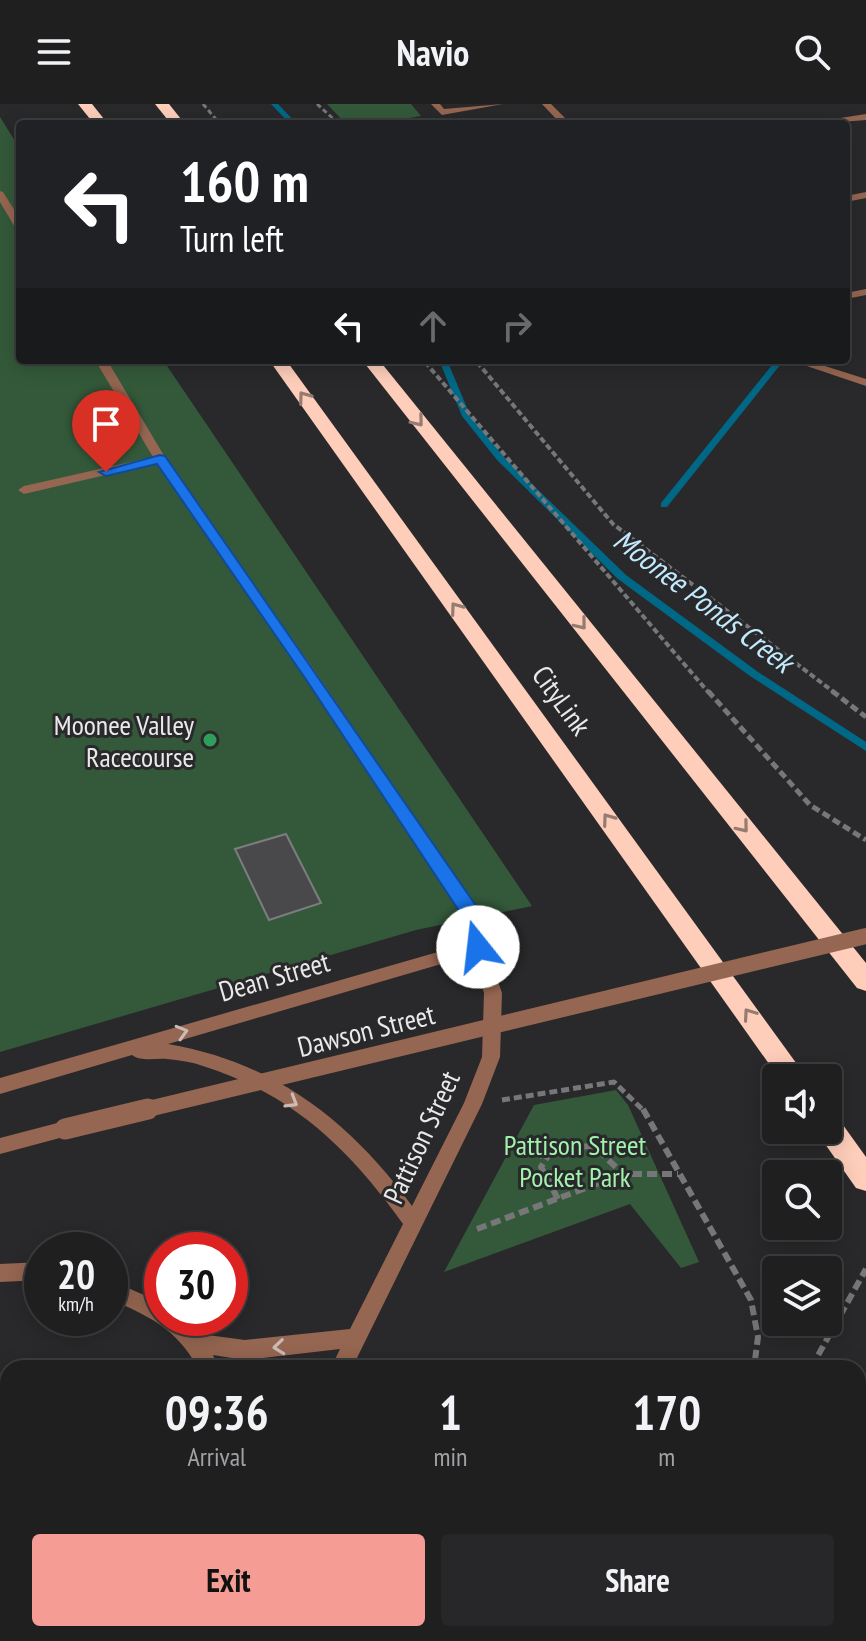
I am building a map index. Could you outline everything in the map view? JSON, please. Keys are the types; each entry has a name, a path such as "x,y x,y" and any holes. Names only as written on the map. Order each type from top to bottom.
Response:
{"highway":[{"path":"85,104 98,120"},
{"path":"162,104 175,120"},
{"name":"CityLink","path":"280,364 784,1064"},
{"path":"373,364 866,981"},
{"path":"841,1144 866,1179"}],"street":[{"path":"435,104 442,112 499,104"},
{"path":"546,104 562,120"},
{"path":"0,194 16,220"},
{"path":"24,490 160,459 103,364"},
{"path":"807,364 866,383"},
{"name":"Pattison Street","path":"160,459 310,674 474,918 478,947 493,993 491,1057 473,1104 345,1360"},
{"name":"Dawson Street","path":"0,1146 866,936"},
{"name":"Dean Street","path":"0,1086 478,947"},
{"name":"Dean Street","path":"86,1060 156,1050 192,1054 246,1075 322,1120 349,1144 414,1223"},
{"path":"0,1273 24,1272"},
{"path":"187,1336 205,1360"},
{"path":"195,1343 245,1350 356,1338"}],"path":[{"path":"203,104 217,120"},
{"path":"317,104 335,120"},
{"path":"426,364 792,788 810,805 866,840"},
{"path":"478,364 613,524 866,717"},
{"path":"473,1104 614,1082 640,1103 751,1300 758,1337 755,1360"},
{"path":"558,1199 541,1167 553,1148 585,1142 602,1147 623,1174"},
{"path":"519,1147 547,1158"},
{"path":"477,1229 623,1174 679,1174"},
{"path":"815,1360 866,1269"}],"green space":[{"path":"327,104 411,104 421,116 398,120 342,120"},
{"name":"Moonee Valley Racecourse","path":"0,117 16,143 16,364 166,364 532,906 416,930 0,1052"},
{"name":"Pattison Street Pocket Park","path":"616,1090 628,1105 699,1262 681,1268 630,1204 444,1272 534,1105"}],"building":[{"path":"286,834 321,903 269,920 235,849"}],"waterway":[{"name":"Moonee Ponds Creek","path":"274,104 290,120"},
{"name":"Moonee Ponds Creek","path":"445,364 466,416 500,458 622,577 754,674 866,747"},
{"path":"664,505 777,364"}],"place":[{"name":"Moonee Valley Racecourse","path":"210,740"}],"route":[{"path":"106,472 160,459 310,674 474,918 478,947"}]}
